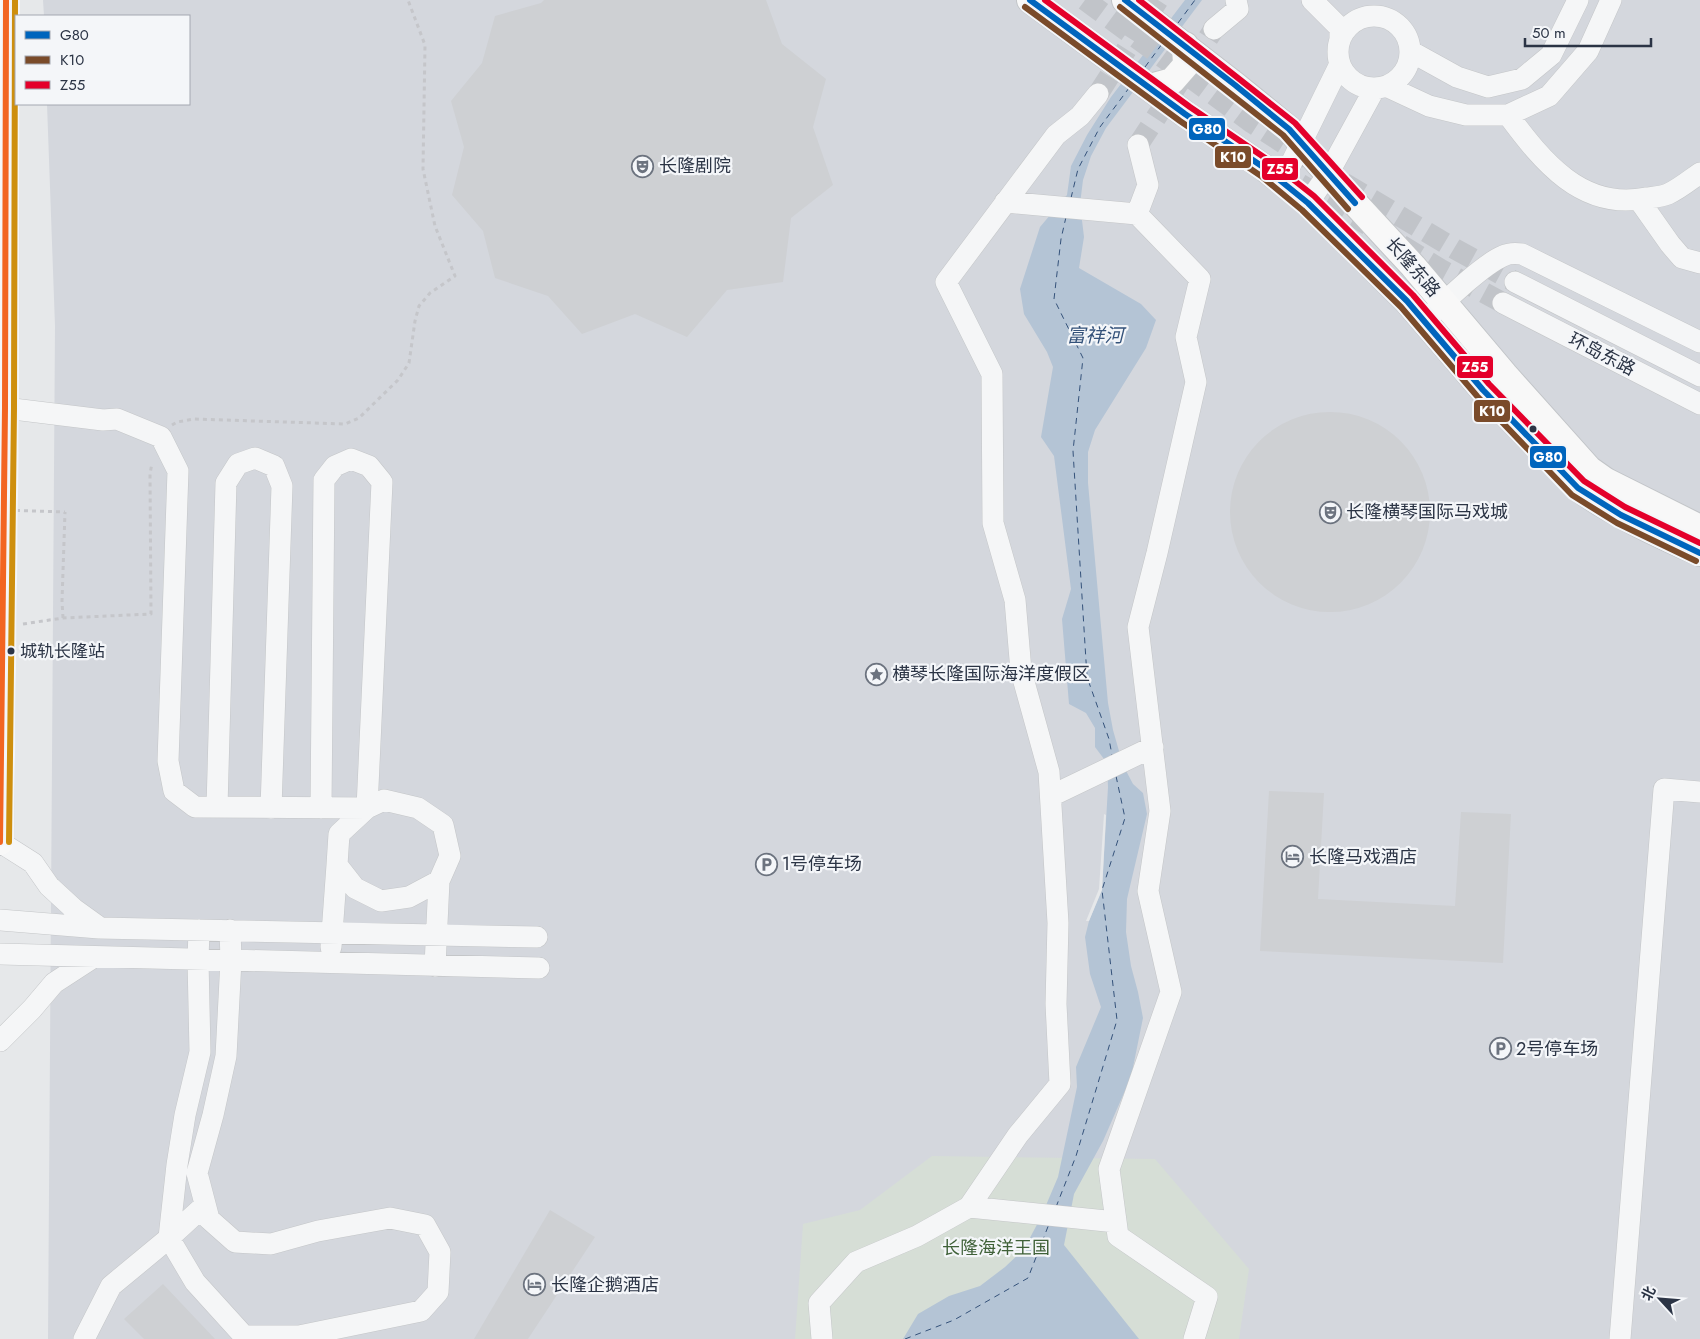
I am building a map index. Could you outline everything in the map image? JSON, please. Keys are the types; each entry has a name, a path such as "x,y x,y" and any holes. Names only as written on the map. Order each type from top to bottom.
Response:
{"main road":[{"path":"0,842 5,408 6,0"},
{"name":"长隆东路","path":"1030,0 1282,182 1308,203 1407,301 1483,390 1578,488 1595,501 1678,544 1700,553"},
{"name":"长隆东路","path":"1125,0 1185,45 1289,129 1302,142 1328,174 1381,230 1444,302 1505,375 1590,469 1606,481 1700,528"},
{"path":"1150,88 1172,81 1186,65 1185,45"}],"street":[{"path":"1214,29 1238,9 1236,0"},
{"path":"1312,0 1340,28 1338,52 1340,64 1354,82 1364,87 1380,87 1396,81 1404,72 1410,51 1407,39 1401,28 1391,20 1380,16 1367,17 1356,21 1346,30 1340,40"},
{"path":"1410,51 1456,78 1488,87 1522,79 1551,55 1578,0"},
{"path":"1380,87 1430,106 1466,115 1508,115 1549,96 1588,51 1611,0"},
{"path":"1282,182 1340,64"},
{"path":"1308,203 1328,174 1380,87"},
{"path":"822,1339 819,1303 856,1262 917,1236 969,1207 1018,1135 1060,1084 1056,1004 1058,924 1049,772 1021,671 1016,600 993,523 992,374 946,282 1056,135 1080,116 1098,94"},
{"path":"1508,115 1532,148 1563,178 1594,195 1630,202 1665,195 1700,173"},
{"path":"1137,214 1148,185 1138,145"},
{"path":"1665,195 1670,244"},
{"path":"1639,200 1682,258 1700,263"},
{"path":"1006,202 1137,214 1200,279 1186,337 1196,382 1138,627 1160,811 1148,891 1171,992 1109,1170 1118,1236 1208,1297 1194,1339"},
{"path":"1425,322 1444,302 1490,264 1501,256 1512,253 1522,254 1700,342"},
{"name":"环岛东路","path":"1515,282 1700,376"},
{"name":"环岛东路","path":"1503,303 1700,404"},
{"path":"1676,331 1700,337"},
{"path":"5,408 103,420 117,419 161,437 178,471 168,761 174,791 195,807 367,808"},
{"path":"217,807 226,483 238,464 255,458 274,466 282,486 271,808"},
{"path":"320,808 324,480 335,466 351,459 369,466 382,482 367,808"},
{"path":"1050,796 1152,747"},
{"path":"1620,1339 1664,789 1700,792"},
{"path":"330,963 339,834 367,808 384,800 418,808 443,825 450,856 439,881 435,966"},
{"path":"0,842 33,863 49,886 74,909 99,928"},
{"path":"337,865 356,888 381,901 409,897 439,881"},
{"path":"0,920 99,928 537,937"},
{"path":"199,930 200,1052 185,1114 169,1238 194,1282 244,1336 299,1336 421,1311 438,1292 440,1252 424,1226 390,1218 318,1231 270,1244 235,1242 209,1219 198,1173 226,1056 231,960 230,930"},
{"path":"0,954 539,968"},
{"path":"0,1041 32,1009 54,983 94,957"},
{"path":"84,1339 111,1286 205,1205"},
{"path":"969,1207 1116,1222"}],"path":[{"path":"408,0 425,45 423,169 435,226 455,276"},
{"path":"0,510 65,512 63,618"}],"shaded area":[{"name":"横琴长隆国际海洋度假区","path":"43,0 1700,0 1700,1339 48,1339 55,326 47,105 190,105 190,15 44,15"}],"green space":[{"name":"长隆海洋王国","path":"932,1156 1155,1159 1249,1269 1239,1339 795,1339 803,1224 860,1210"}],"water":[{"name":"富祥河","path":"1185,0 1202,0 1106,128 1091,156 1083,180 1080,204 1084,237 1079,268 1141,304 1156,320 1146,348 1095,430 1088,452 1088,483 1108,703 1123,765 1133,784 1143,793 1147,814 1127,899 1126,932 1131,966 1143,1018 1131,1077 1103,1141 1074,1194 1064,1245 1139,1339 903,1339 918,1314 949,1296 980,1286 1005,1267 1024,1249 1041,1217 1058,1177 1077,1087 1076,1067 1101,1007 1090,974 1085,937 1089,921 1102,889 1108,787 1107,763 1095,747 1095,728 1086,713 1069,704 1062,619 1071,589 1054,456 1041,437 1053,367 1047,352 1024,314 1020,289 1040,227 1067,195 1071,166 1087,135 1111,97"}],"pier":[{"path":"1104,814 1106,815 1102,890 1089,921 1086,921 1099,889"}],"building":[{"name":"长隆剧院","path":"544,0 766,0 782,44 826,79 813,127 833,185 791,218 783,282 727,290 687,337 635,314 582,334 548,296 495,278 483,231 452,195 464,147 451,101 482,63 495,16 541,3"},
{"name":"长隆横琴国际马戏城","path":"1330,412 1359,416 1377,424 1401,441 1418,465 1426,483 1430,512 1426,541 1418,559 1401,583 1377,600 1359,608 1330,612 1301,608 1283,600 1259,583 1242,559 1234,541 1230,512 1234,483 1242,465 1259,441 1283,424 1301,416"},
{"name":"长隆马戏酒店","path":"1269,791 1324,793 1318,899 1455,906 1461,812 1511,814 1503,963 1260,951"},
{"name":"长隆企鹅酒店","path":"550,1210 595,1237 528,1339 474,1339"},
{"path":"163,1284 215,1339 144,1339 124,1319"}],"ferry route":[{"path":"1178,23 1195,0"},
{"path":"1145,67 1162,44"},
{"path":"1071,198 1078,169 1100,127 1129,88"},
{"path":"1066,217 1061,239 1054,299 1083,358 1073,451 1087,677 1109,739 1112,755"},
{"path":"1056,1207 1076,1156 1117,1020 1102,890 1125,818 1116,776"},
{"path":"905,1339 954,1320 1028,1278 1049,1224"}],"tunnel":[{"path":"1085,0 1252,123 1308,159"},
{"path":"1098,94 1158,0"},
{"path":"1138,145 1214,29"},
{"path":"1344,183 1455,249 1515,282"},
{"path":"1300,184 1368,225"},
{"path":"1401,245 1440,269 1503,303"}],"transit line":[{"path":"0,842 5,408 6,0"},
{"path":"9,842 14,408 15,0"},
{"name":"G80","path":"1030,0 1185,114 1266,169 1308,203 1407,301 1483,390 1578,488 1621,515 1700,553"},
{"name":"Z55","path":"1045,0 1190,107 1271,162 1314,196 1413,295 1489,384 1584,481 1625,507 1700,543"},
{"name":"G80","path":"1125,0 1289,129 1355,203"},
{"name":"Z55","path":"1139,0 1295,123 1362,197"},
{"name":"K10","path":"1025,7 1180,121 1261,176 1302,210 1401,307 1477,396 1572,495 1617,523 1696,561"},
{"name":"K10","path":"1120,7 1283,135 1348,209"}],"place":[{"name":"长隆剧院","path":"643,166"},
{"name":"长隆横琴国际马戏城","path":"1330,512"},
{"name":"城轨长隆站","path":"11,651"},
{"name":"横琴长隆国际海洋度假区","path":"876,674"},
{"name":"长隆马戏酒店","path":"1293,857"},
{"name":"1号停车场","path":"766,864"},
{"name":"2号停车场","path":"1500,1049"},
{"name":"长隆企鹅酒店","path":"535,1285"}]}
